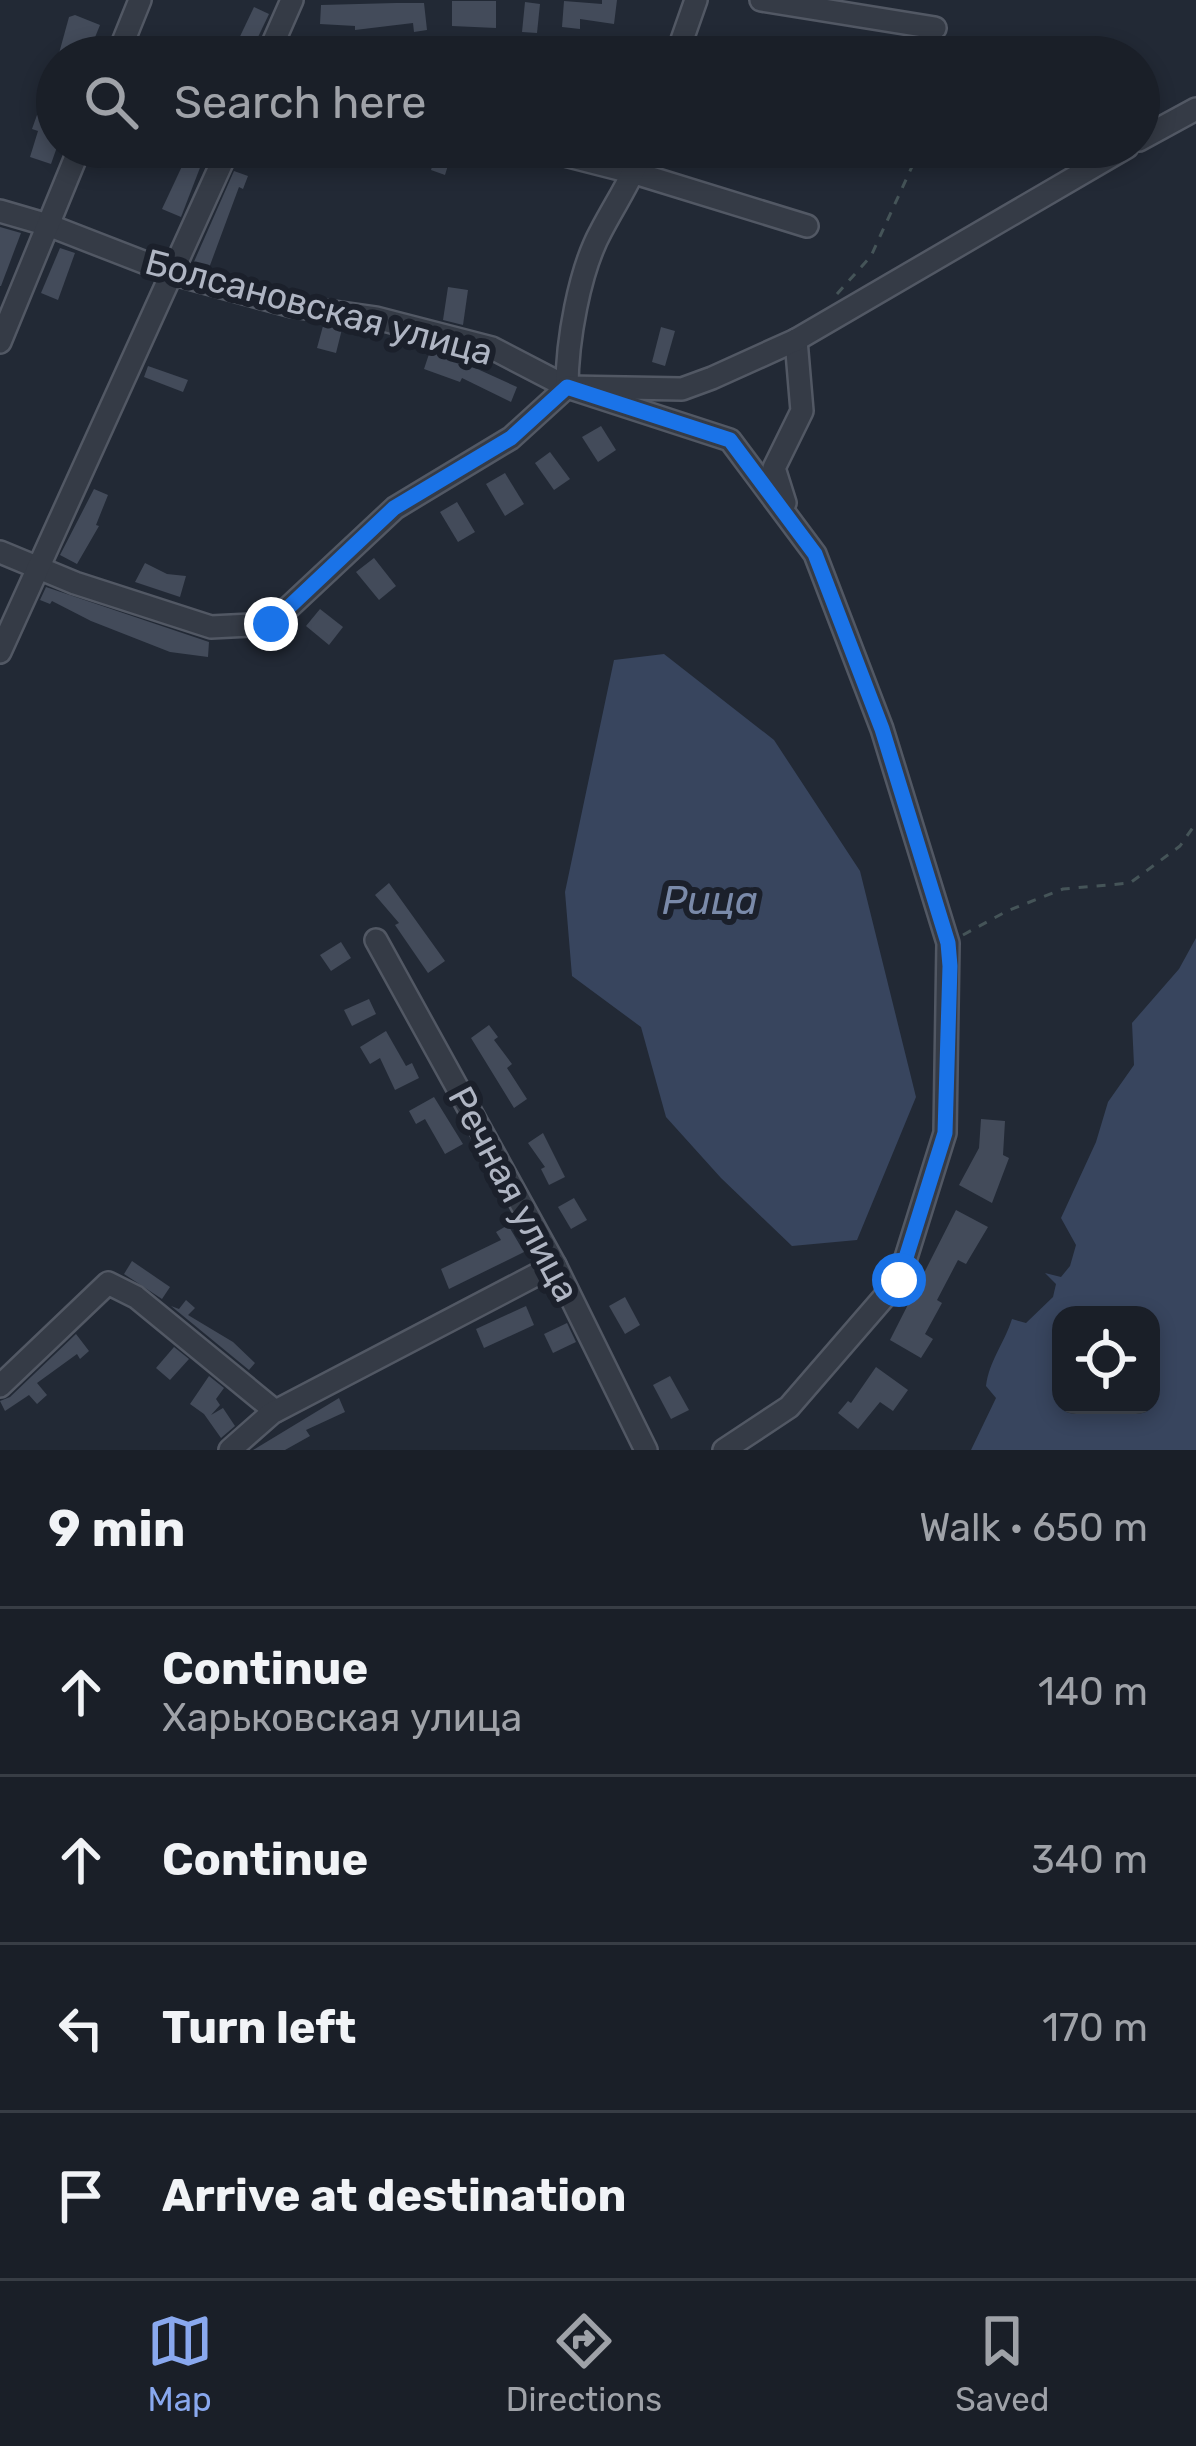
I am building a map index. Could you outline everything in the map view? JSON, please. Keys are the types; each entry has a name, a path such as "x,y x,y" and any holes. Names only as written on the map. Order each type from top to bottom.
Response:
{"street":[{"path":"125,36 140,0"},
{"path":"277,36 292,0"},
{"path":"683,36 696,0"},
{"path":"761,0 935,28"},
{"path":"1160,129 1196,109"},
{"path":"0,342 71,168"},
{"path":"0,652 220,168"},
{"path":"615,168 807,226"},
{"path":"567,387 567,344 598,236 637,168"},
{"path":"0,552 211,627 271,624 394,508 511,438 567,387 682,389 796,340 1091,168"},
{"name":"Болсановская улица","path":"0,212 48,225 174,274 292,306 376,318 491,348 567,387 730,440 790,520"},
{"path":"724,1450 789,1407 899,1280 945,1133 949,954 882,729 815,554 790,520 773,468 802,411 796,340"},
{"name":"Речная улица","path":"376,940 555,1265 646,1450"},
{"path":"230,1450 275,1411 555,1265"},
{"path":"0,1386 108,1283 136,1298 275,1411"}],"path":[{"path":"826,306 871,256 911,168"},
{"path":"949,954 1007,911 1063,889 1130,883 1180,846 1196,823"}],"water":[{"name":"Рица","path":"664,654 774,740 860,871 916,1097 857,1240 792,1246 666,1117 641,1027 572,976 565,892 614,660"},
{"path":"1196,938 1196,1450 971,1450 996,1398 986,1386 1012,1319 1026,1323 1053,1297 1056,1284 1045,1273 1061,1277 1070,1266 1076,1245 1061,1218 1096,1142 1108,1102 1134,1065 1132,1023 1179,969"}],"building":[{"path":"602,0 617,0 614,24 580,19 580,29 562,27 564,1 602,4"},
{"path":"452,1 496,1 496,28 452,26"},
{"path":"525,2 540,4 537,33 522,32"},
{"path":"424,3 427,30 414,32 413,23 355,30 355,26 320,24 321,5"},
{"path":"254,7 269,14 259,36 240,36"},
{"path":"69,17 100,25 96,36 64,36"},
{"path":"181,168 200,168 181,217 162,209"},
{"path":"234,171 248,176 243,189 239,187 209,268 193,264"},
{"path":"0,227 21,233 1,286 0,286"},
{"path":"60,248 75,253 58,300 41,293"},
{"path":"448,287 468,290 463,325 443,320"},
{"path":"323,326 342,329 336,353 317,348"},
{"path":"661,327 675,331 665,366 652,362"},
{"path":"431,348 517,387 511,402 462,378 460,382 424,369"},
{"path":"148,366 188,380 183,392 144,377"},
{"path":"601,426 616,450 598,462 582,437"},
{"path":"550,452 570,479 554,490 535,463"},
{"path":"505,473 524,504 505,516 486,484"},
{"path":"94,489 108,495 99,526 77,564 60,555"},
{"path":"457,502 475,532 458,542 440,512"},
{"path":"374,558 396,586 379,600 356,572"},
{"path":"145,563 167,574 186,576 180,597 135,582"},
{"path":"46,587 209,642 208,657 170,652 40,600"},
{"path":"320,609 343,627 329,645 306,626"},
{"path":"389,883 445,961 428,973 395,925 399,923 375,895"},
{"path":"341,942 351,958 331,971 320,955"},
{"path":"369,999 376,1014 352,1026 344,1010"},
{"path":"489,1025 512,1064 507,1068 527,1099 514,1108 471,1038"},
{"path":"386,1031 406,1066 412,1063 419,1078 395,1090 380,1058 370,1064 360,1047"},
{"path":"434,1097 463,1144 445,1154 425,1119 416,1124 409,1111"},
{"path":"981,1119 1005,1121 1003,1155 1009,1158 992,1203 959,1185 979,1148"},
{"path":"543,1133 565,1177 549,1185 541,1169 545,1167 528,1143"},
{"path":"574,1198 587,1220 571,1229 558,1207"},
{"path":"956,1210 988,1227 966,1264 958,1260 937,1300 942,1303 925,1334 933,1339 921,1358 890,1340"},
{"path":"508,1225 524,1252 449,1289 441,1269 501,1240 496,1232"},
{"path":"132,1261 170,1287 162,1299 124,1274"},
{"path":"625,1297 640,1325 625,1334 609,1306"},
{"path":"186,1300 195,1308 188,1315 233,1342 255,1363 249,1370 171,1306 179,1309"},
{"path":"526,1306 534,1325 484,1348 476,1329"},
{"path":"567,1323 576,1342 553,1353 544,1334"},
{"path":"76,1334 89,1351 80,1359 77,1354 37,1383 47,1395 37,1404 29,1395 5,1411 0,1401 10,1397"},
{"path":"174,1347 189,1359 170,1380 156,1368"},
{"path":"876,1367 908,1390 893,1411 880,1402 858,1429 838,1413 851,1403"},
{"path":"209,1376 224,1388 216,1399 220,1405 211,1415 223,1408 235,1426 221,1438 204,1414 190,1404"},
{"path":"670,1376 689,1410 671,1419 653,1385"},
{"path":"339,1398 345,1412 306,1430 310,1436 285,1450 253,1450"}],"route":[{"path":"271,624 394,508 511,438 567,387 730,440 815,554 882,729 948,943 945,1133 899,1280"}]}
